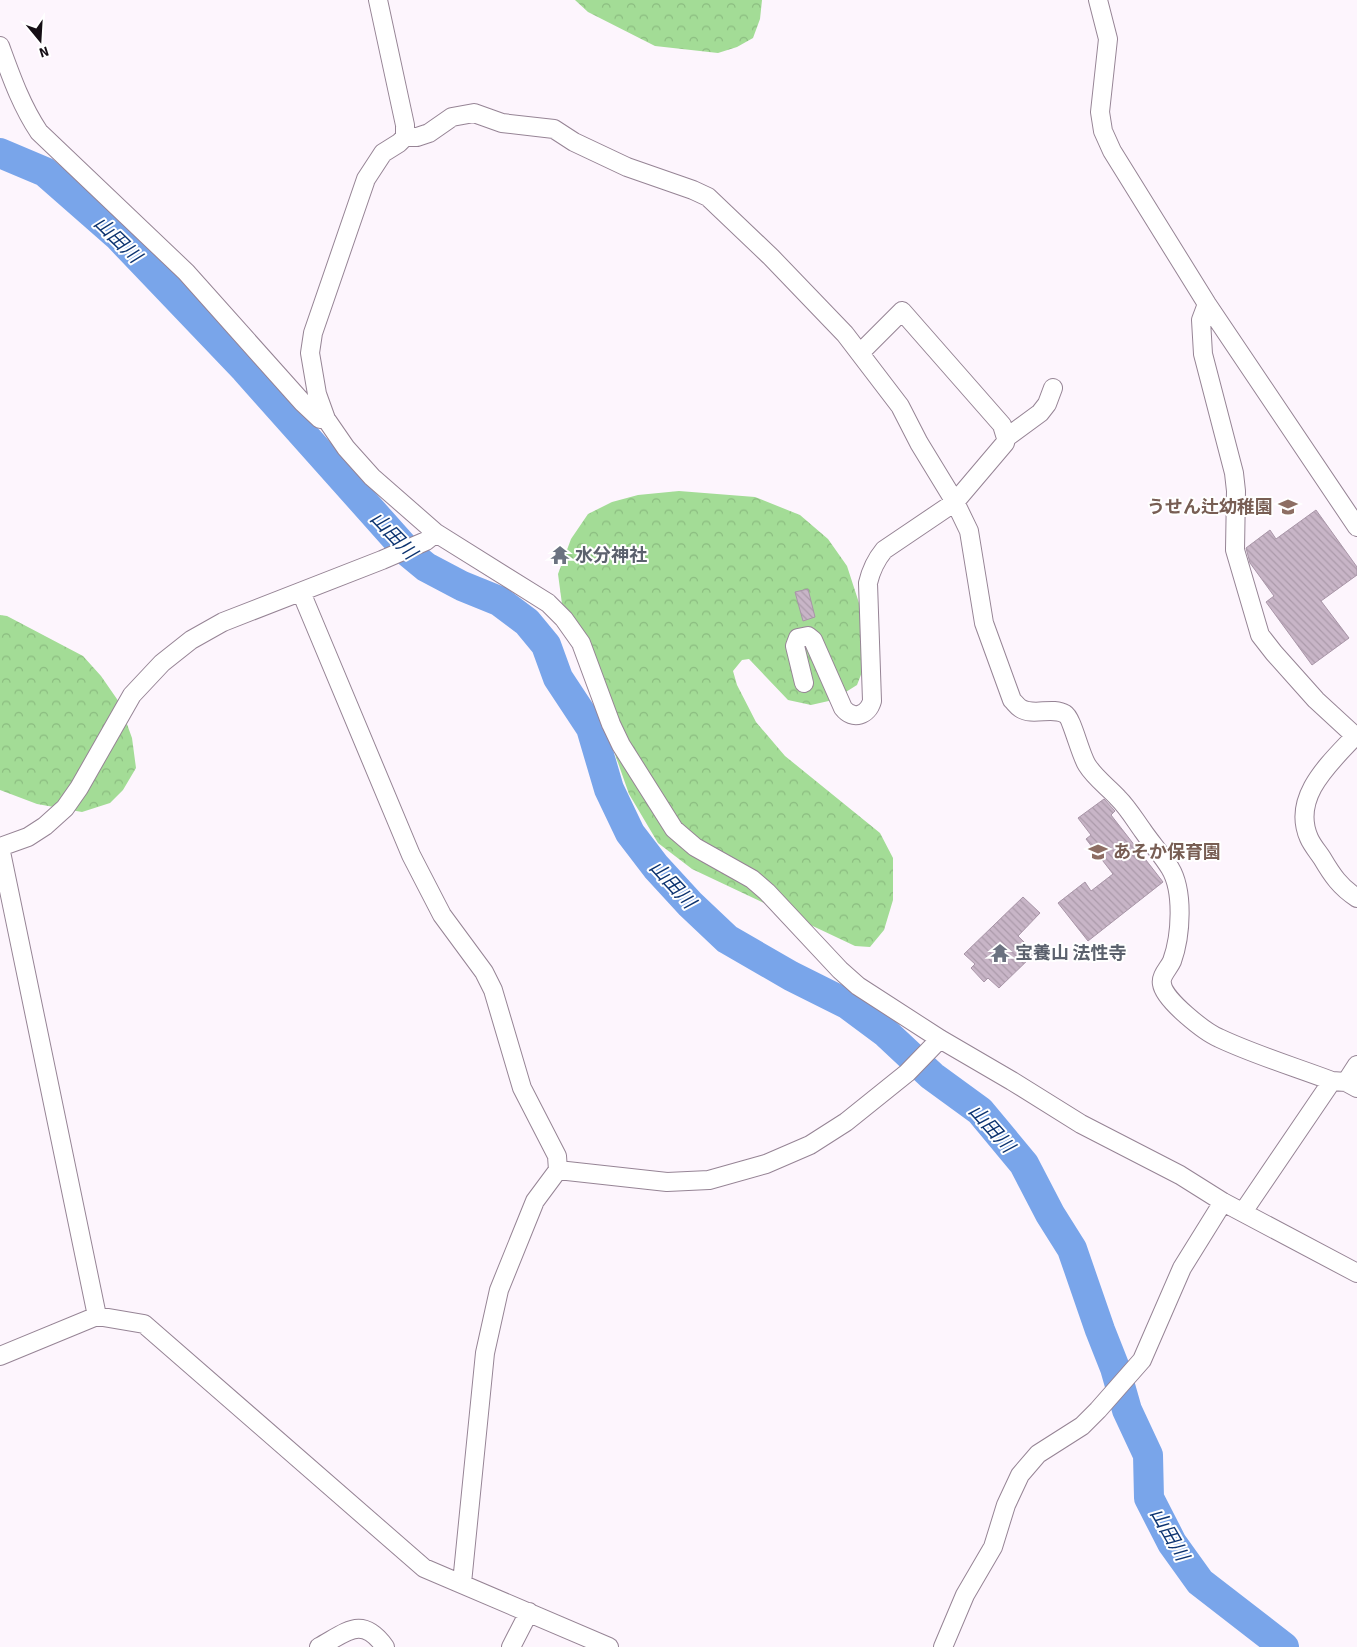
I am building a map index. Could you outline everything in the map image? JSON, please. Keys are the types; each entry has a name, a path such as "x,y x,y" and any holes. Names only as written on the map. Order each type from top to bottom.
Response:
{"street":[{"path":"378,0 405,125 405,137 383,153 366,179 313,333 310,353 317,394 326,420 346,448 431,537 548,603 564,618 582,643 611,724 621,745 674,830 695,847 752,879 767,892 840,970 852,980 936,1043 1012,1081 1081,1124 1180,1175 1223,1202 1357,1273"},
{"path":"1098,0 1108,39 1100,112 1103,132 1112,151 1207,304 1357,527"},
{"path":"0,46 20,98 39,132 186,272 303,403 320,419 326,420"},
{"path":"405,137 417,137 429,133 452,117 474,113 502,123 554,129 574,142 627,167 708,197 771,257 846,334 900,406 919,443 955,502 969,531 984,623 1012,700 1020,708 1028,711 1059,711 1067,714 1079,749 1087,765 1099,780 1119,799 1171,869 1179,888 1178,938 1172,961 1163,976 1162,984 1166,994 1179,1009 1217,1038 1345,1084"},
{"path":"1207,304 1201,320 1203,354 1234,472 1236,491 1235,550 1260,635 1316,700 1356,736 1322,771 1313,784 1306,804 1305,822 1309,838 1336,881 1357,898"},
{"path":"804,684 795,646 798,638 808,636 812,640 846,712 856,715 867,712 872,701 868,583 870,571 884,550 955,502 1005,443 1006,438 1002,425 902,311 860,353"},
{"path":"1006,438 1040,413 1053,388"},
{"path":"97,1316 0,847 28,837 45,826 65,808 80,788 132,695 162,664 191,640 223,622 382,560 431,537"},
{"path":"301,592 411,855 442,915 484,972 493,990 522,1088 557,1156 558,1170 535,1201 499,1290 485,1353 462,1583"},
{"path":"558,1170 667,1182 709,1180 766,1164 810,1145 846,1122 907,1073 936,1043"},
{"path":"1243,1212 1345,1084 1357,1065"},
{"path":"943,1647 965,1595 993,1547 1006,1505 1020,1475 1038,1454 1082,1426 1142,1360 1182,1268 1223,1202"},
{"path":"0,1356 97,1316 144,1324 424,1568 610,1647"},
{"path":"511,1647 529,1612"},
{"path":"319,1647 349,1630 357,1628 369,1630 377,1636 385,1647"}],"green space":[{"path":"575,0 762,0 760,19 753,38 737,47 718,53 655,46 588,12"},
{"path":"679,491 755,497 800,515 828,539 847,566 859,603 869,654 857,685 833,700 811,705 788,700 749,659 742,660 733,671 737,685 756,722 785,756 880,833 893,858 893,900 884,930 870,947 855,946 692,869 658,843 629,794 562,604 558,574 571,539 588,514 612,502 638,495"},
{"path":"0,615 7,616 83,656 101,676 119,702 132,738 136,768 123,790 110,803 82,812 37,804 0,790"}],"building":[{"path":"1316,510 1357,567 1357,575 1321,601 1349,638 1312,665 1266,602 1274,596 1250,563 1246,548 1270,530 1276,539"},
{"path":"808,589 815,617 803,621 795,592"},
{"path":"1104,799 1115,811 1111,815 1163,882 1088,941 1058,903 1085,882 1091,891 1113,874 1086,839 1091,835 1078,818"},
{"name":"宝養山 法性寺","path":"1023,897 1040,913 1018,936 1035,953 999,988 988,978 984,982 971,968 975,964 964,954"}],"waterway":[{"name":"山田川","path":"0,153 45,172 118,236 245,369 409,553 426,567 462,586 499,601 527,622 546,645 558,678 591,728 609,789 630,833 656,867 690,904 727,939 791,976 847,1004 886,1033 932,1076 980,1111 1024,1164 1050,1214 1072,1249 1115,1368 1127,1410 1148,1455 1149,1498 1172,1543 1200,1582 1284,1647"}],"place":[{"name":"うせん辻幼稚園","path":"1288,507"},
{"name":"水分神社","path":"560,555"},
{"name":"あそか保育園","path":"1098,852"},
{"name":"宝養山 法性寺","path":"1000,953"}]}
